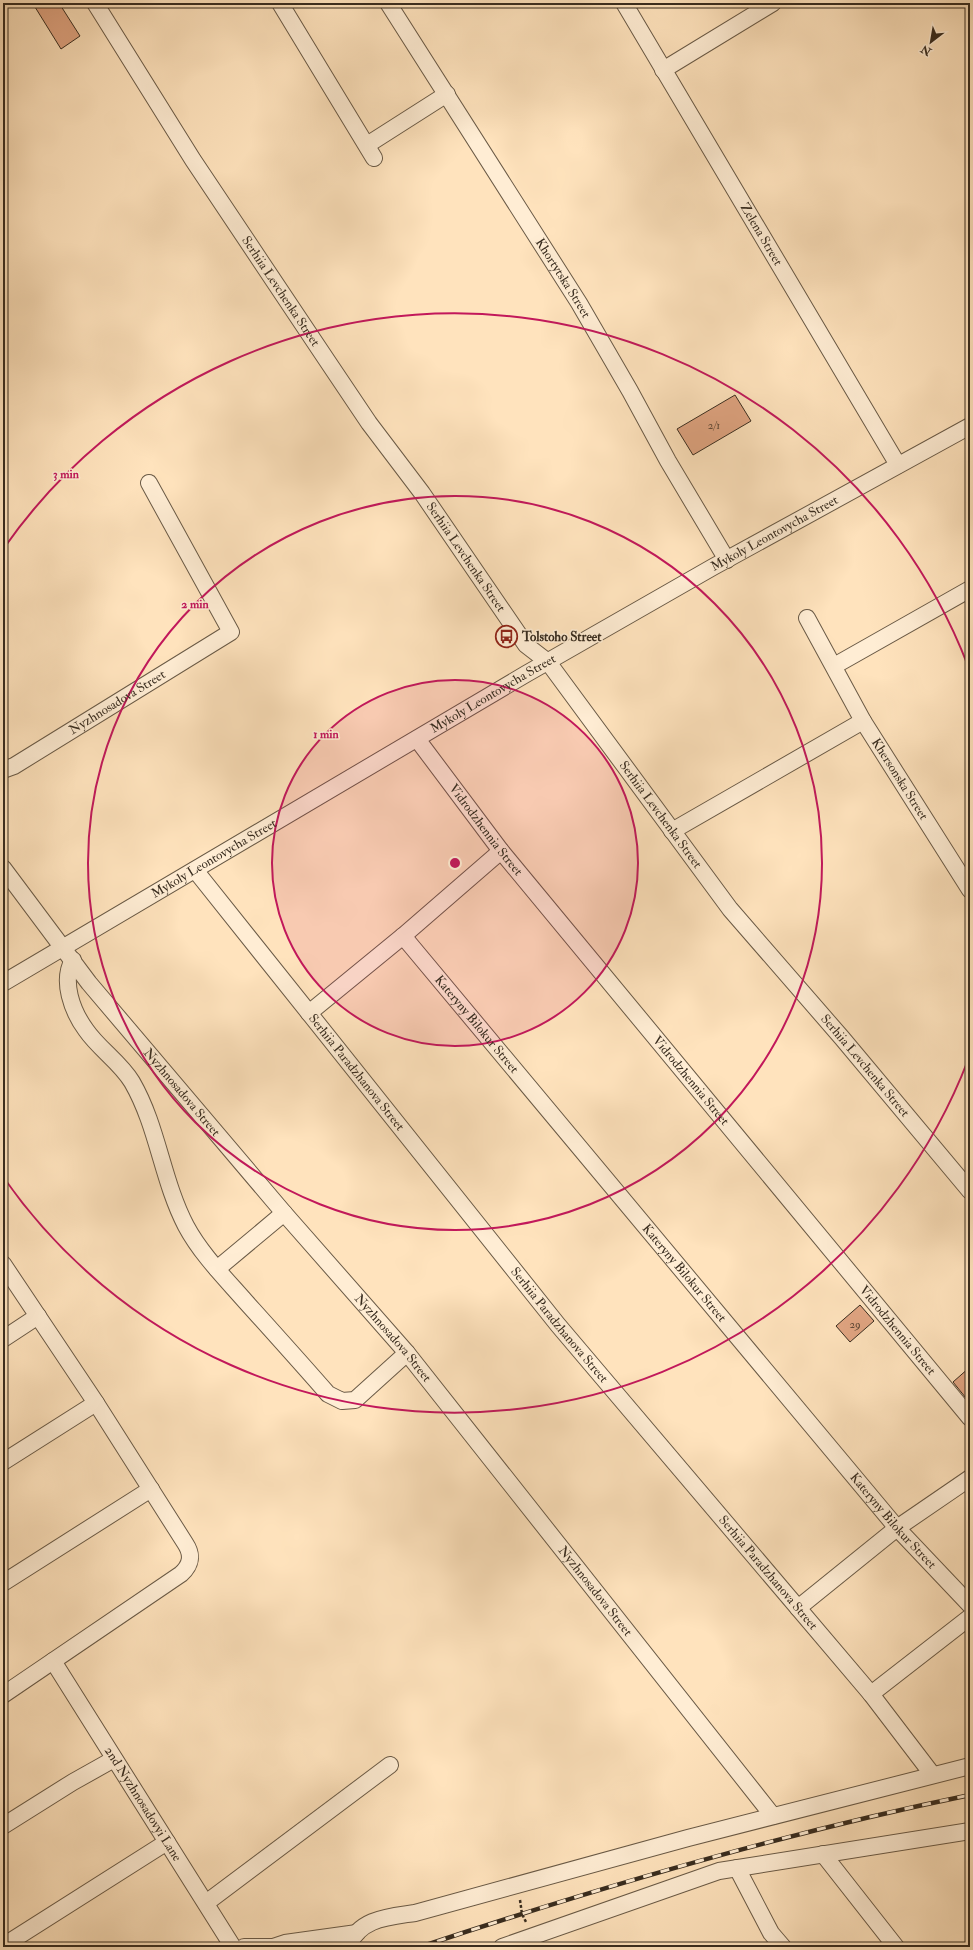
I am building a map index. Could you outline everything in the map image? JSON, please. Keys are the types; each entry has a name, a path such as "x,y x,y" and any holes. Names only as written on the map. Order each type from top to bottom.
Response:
{"street":[{"name":"Serhiia Levchenka Street","path":"95,3 193,160 369,423 422,493 526,645 548,662 730,909 863,1062 970,1191"},
{"path":"280,3 370,151 447,94"},
{"name":"Khortytska Street","path":"388,3 579,303 630,390 668,461 727,560"},
{"name":"Zelena Street","path":"624,3 898,465"},
{"path":"663,70 773,3"},
{"name":"Mykoly Leontovycha Street","path":"3,983 548,662 727,560 970,426"},
{"name":"Nyzhnosadova Street","path":"3,770 14,766 231,632 149,483"},
{"path":"834,666 970,589"},
{"name":"Khersonska Street","path":"807,618 863,721 970,890"},
{"path":"672,831 863,721"},
{"name":"Vidrodzhennia Street","path":"417,739 501,851 970,1418"},
{"path":"309,1013 403,936 501,851"},
{"name":"Nyzhnosadova Street","path":"3,868 89,982 284,1213 407,1353 774,1816"},
{"name":"Serhiia Paradzhanova Street","path":"195,870 558,1325 871,1694 932,1774"},
{"name":"Kateryny Bilokur Street","path":"403,936 897,1528 970,1606"},
{"path":"73,960 67,977 68,990 74,1008 85,1030 131,1081 148,1113 174,1202 187,1227 217,1269 328,1394 342,1401 355,1400 407,1353"},
{"path":"217,1269 284,1213"},
{"path":"3,1264 96,1403 190,1551 190,1560 187,1568 3,1695"},
{"path":"3,1339 38,1316"},
{"path":"3,1462 96,1403"},
{"path":"798,1608 897,1528 970,1478"},
{"path":"3,1583 151,1489"},
{"path":"871,1694 970,1617"},
{"name":"2nd Nyzhnosadovyi Lane","path":"53,1660 233,1947"},
{"path":"3,1826 73,1782 114,1759"},
{"path":"206,1903 390,1765"},
{"path":"244,1947 273,1947 285,1943 348,1942 366,1925 377,1919 415,1913 932,1774 970,1766"},
{"path":"502,1947 535,1941 718,1871 970,1831"},
{"path":"3,1946 167,1842"},
{"path":"823,1854 896,1947"},
{"path":"737,1868 771,1933 783,1947"}],"path":[{"path":"518,1886 522,1914 535,1941"}],"building":[{"path":"41,3 59,3 80,36 61,49 35,7"},
{"path":"735,395 751,421 693,455 677,429"},
{"path":"860,1305 874,1321 850,1342 836,1326"},
{"path":"970,1367 970,1403 953,1382"}],"railway":[{"path":"420,1947 556,1903 693,1863 831,1826 970,1795"}],"place":[{"name":"Tolstoho Street","path":"507,637"}]}
